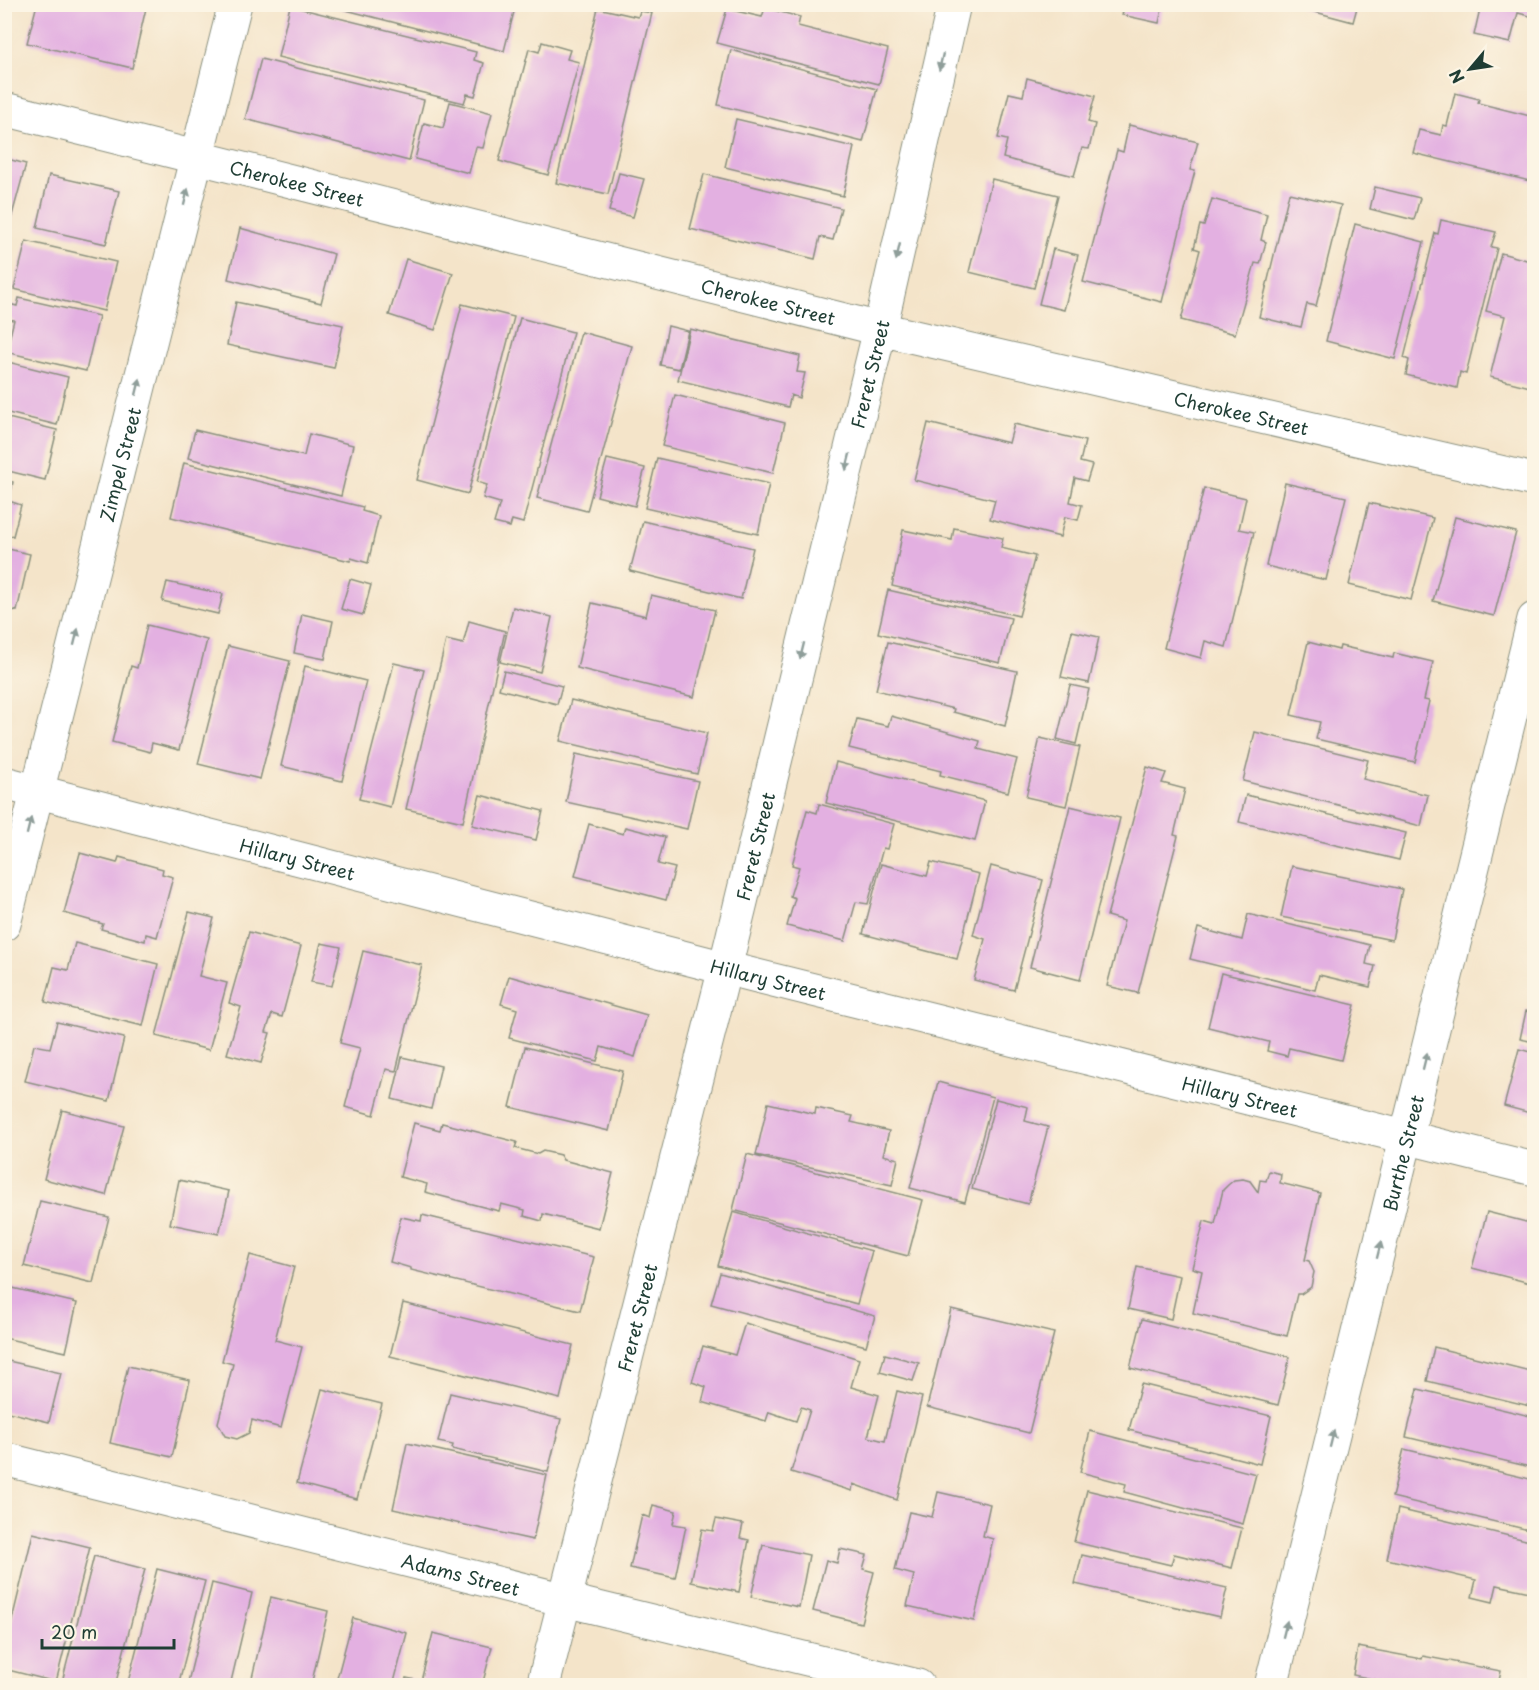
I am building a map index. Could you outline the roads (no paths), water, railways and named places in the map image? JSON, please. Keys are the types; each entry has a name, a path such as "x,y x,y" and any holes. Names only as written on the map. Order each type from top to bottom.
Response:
{"street":[{"name":"Zimpel Street","path":"4,924 235,4"},
{"name":"Freret Street","path":"543,1686 724,968 880,329 954,4"},
{"name":"Cherokee Street","path":"4,109 880,329 1534,480"},
{"name":"Burthe Street","path":"1271,1686 1534,620"},
{"name":"Hillary Street","path":"4,783 724,968 1534,1169"},
{"name":"Adams Street","path":"4,1459 918,1686"}]}
